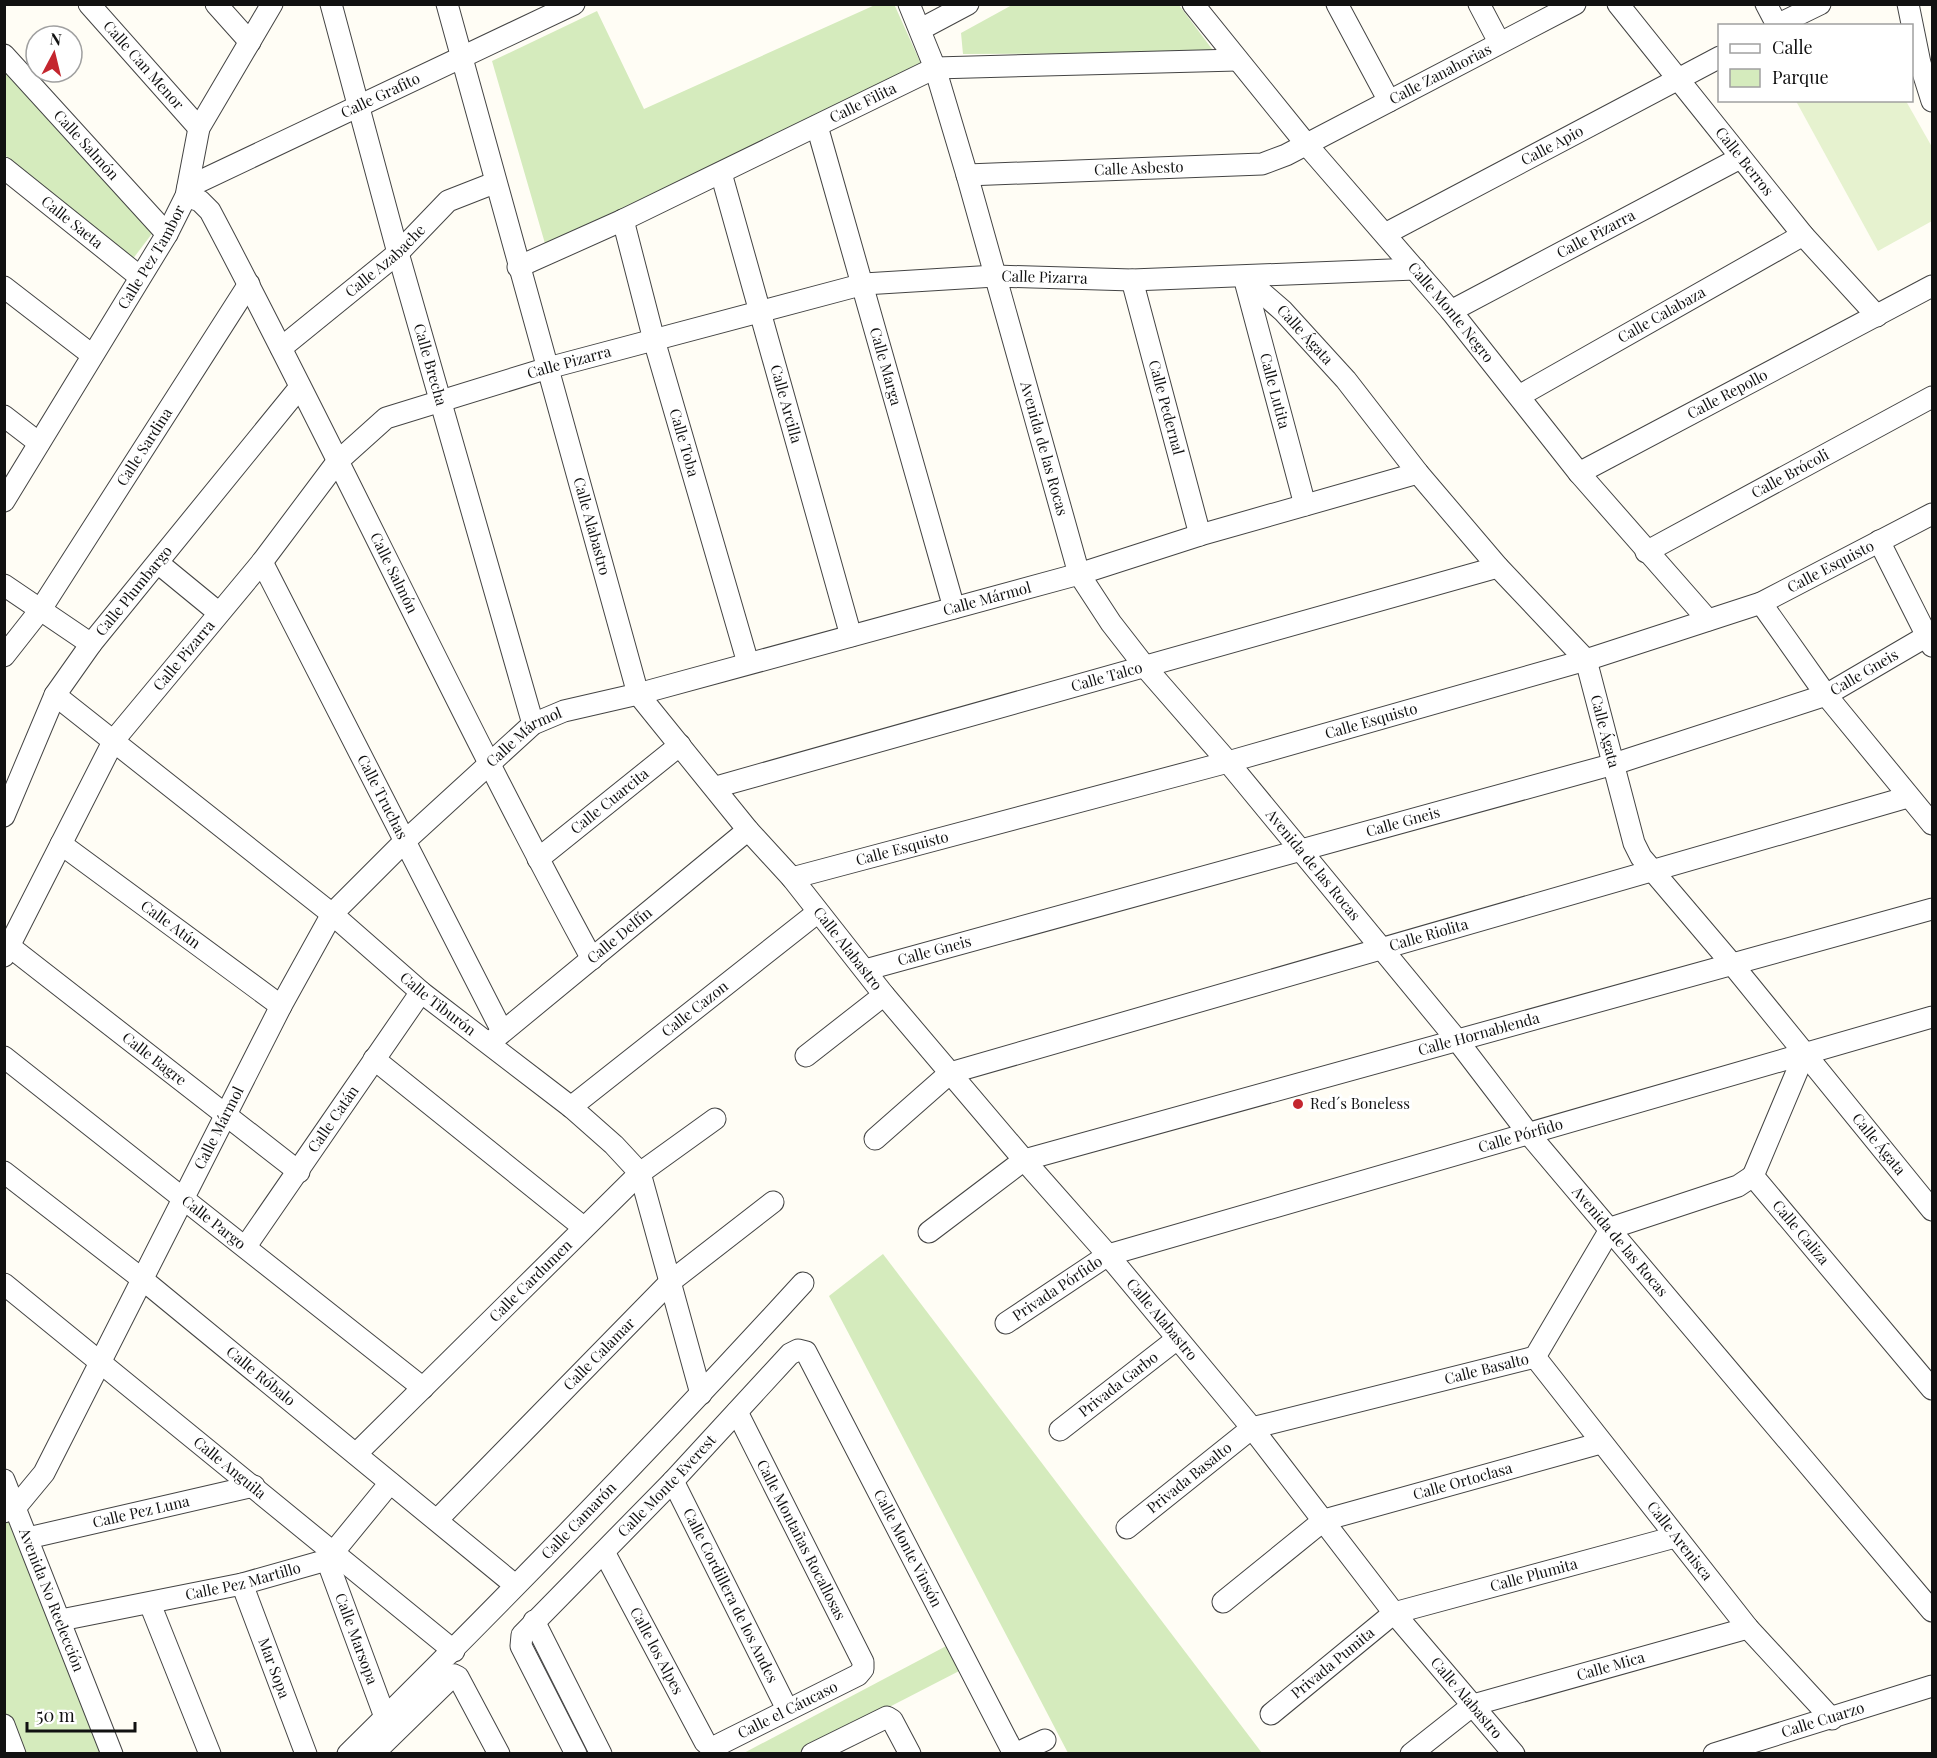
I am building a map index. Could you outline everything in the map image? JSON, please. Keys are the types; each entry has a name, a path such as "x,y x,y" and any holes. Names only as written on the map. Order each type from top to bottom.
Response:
{"street":[{"name":"Calle Can Menor","path":"89,4 199,128"},
{"path":"216,4 250,42"},
{"name":"Calle Pez Tambor","path":"4,501 167,234 187,191 199,128 272,4"},
{"name":"Calle Brecha","path":"331,4 398,253 442,399 533,724"},
{"name":"Calle Alabastro","path":"447,4 494,183 638,694 716,787 748,830 792,878 884,995 1108,1255 1252,1428 1394,1613 1514,1754"},
{"name":"Calle Grafito","path":"187,191 574,4"},
{"name":"Avenida de las Rocas","path":"909,4 935,68 967,175 1079,574 1111,623 1146,668 1228,762 1457,1040 1528,1133 1611,1228 1932,1611"},
{"path":"921,29 968,4"},
{"name":"Calle Monte Negro","path":"1193,4 1306,145 1451,312 1579,472 1646,552 1708,620"},
{"path":"1337,4 1389,101"},
{"path":"1479,4 1499,42"},
{"name":"Calle Zanahorias","path":"1306,145 1575,4"},
{"name":"Calle Berros","path":"1618,4 1803,235 1877,316"},
{"path":"1766,4 1776,24"},
{"path":"1781,24 1820,4"},
{"path":"1908,4 1912,24"},
{"path":"1913,29 1920,63 1932,101"},
{"name":"Calle Salmón","path":"4,55 167,234"},
{"name":"Calle Apio","path":"1385,234 1718,58"},
{"name":"Calle Filita","path":"518,267 623,220 935,68 1237,60"},
{"name":"Calle Marga","path":"818,126 954,608"},
{"name":"Calle Asbesto","path":"967,175 1262,164 1306,145"},
{"name":"Calle Pizarra","path":"1451,312 1740,158"},
{"name":"Calle Saeta","path":"4,168 140,277"},
{"name":"Calle Arcilla","path":"721,173 851,636"},
{"name":"Calle Azabache","path":"281,348 398,253 448,201 494,183"},
{"name":"Calle Salmón","path":"187,191 210,211 249,284 488,763 592,958"},
{"name":"Calle Toba","path":"623,220 654,340 748,663"},
{"name":"Calle Calabaza","path":"1519,396 1803,235"},
{"name":"Calle Pizarra","path":"7,951 114,740 262,562 337,462 386,418 548,368 864,284 995,276 1132,280 1415,269"},
{"name":"Calle Ágata","path":"1244,277 1284,311 1346,380 1418,473 1498,567 1586,660 1634,843 1653,871 1732,964 1932,1210"},
{"name":"Calle Lutita","path":"1244,277 1305,505"},
{"name":"Calle Pedernal","path":"1132,280 1200,535"},
{"name":"Calle Sardina","path":"4,656 41,609 249,284"},
{"name":"Calle Repollo","path":"1579,472 1932,286"},
{"path":"4,287 92,355"},
{"name":"Calle Plumbargo","path":"4,816 54,694 91,644 300,387"},
{"name":"Calle Brócoli","path":"1646,552 1932,397"},
{"path":"4,416 39,443"},
{"name":"Calle Mármol","path":"10,1510 44,1473 281,1006 332,914 405,841 533,724 564,711 638,694 1079,574 1200,535 1418,473"},
{"name":"Calle Esquisto","path":"792,878 1228,762 1586,660 1761,603 1932,514"},
{"path":"1880,541 1930,641"},
{"path":"158,562 219,613"},
{"name":"Calle Truchas","path":"262,562 405,841 496,1037"},
{"name":"Calle Talco","path":"716,787 1146,668 1498,567"},
{"path":"4,585 91,644"},
{"path":"1761,603 1826,695 1932,824"},
{"name":"Calle Gneis","path":"865,969 1302,852 1614,764 1826,695 1930,641"},
{"name":"Calle Tiburón","path":"54,694 332,914 421,992 496,1037 614,1145 640,1173 701,1394"},
{"name":"Calle Cuarcita","path":"538,859 680,745"},
{"name":"Calle Riolita","path":"950,1072 1908,797"},
{"name":"Calle Delfín","path":"496,1037 748,830"},
{"name":"Calle Atún","path":"61,844 281,1006"},
{"name":"Calle Hornablenda","path":"1024,1160 1932,909"},
{"name":"Calle Cazon","path":"571,1107 818,912"},
{"name":"Calle Bagre","path":"7,951 228,1114 299,1172"},
{"name":"Calle Catán","path":"246,1246 421,992"},
{"path":"806,1056 884,995"},
{"name":"Calle Pórfido","path":"1108,1255 1932,1017"},
{"path":"1611,1228 1738,1186 1753,1176 1804,1055"},
{"name":"Calle Pargo","path":"4,1057 185,1197 423,1388"},
{"path":"374,1059 583,1227"},
{"path":"875,1139 950,1072"},
{"name":"Calle Cardumen","path":"356,1454 640,1173 715,1119"},
{"path":"929,1232 1024,1160"},
{"name":"Calle Róbalo","path":"4,1172 142,1279 515,1585"},
{"name":"Calle Caliza","path":"1753,1176 1932,1389"},
{"name":"Calle Calamar","path":"437,1520 670,1282 773,1202"},
{"name":"Calle Basalto","path":"1252,1428 1536,1357 1611,1228"},
{"name":"Privada Pórfido","path":"1006,1323 1108,1255"},
{"name":"Calle Camarón","path":"348,1754 454,1651 701,1394 803,1283"},
{"name":"Calle Anguila","path":"4,1284 254,1486 329,1556 454,1651"},
{"name":"Privada Garbo","path":"1060,1430 1178,1340"},
{"name":"Calle Monte Everest","path":"576,1754 521,1646 522,1635 673,1481 790,1354 798,1350"},
{"name":"Calle Monte Vinsón","path":"798,1350 806,1352 1015,1754"},
{"name":"Calle Arenisca","path":"1536,1357 1748,1628 1832,1719"},
{"name":"Calle Montañas Rocallosas","path":"736,1412 863,1662 863,1669"},
{"name":"Privada Basalto","path":"1127,1528 1252,1428"},
{"name":"Calle Ortoclasa","path":"1324,1520 1601,1443"},
{"name":"Avenida No Reelección","path":"4,1480 10,1510 28,1538 112,1754"},
{"name":"Calle Cordillera de los Andes","path":"673,1481 787,1709"},
{"path":"329,1556 390,1483"},
{"name":"Calle Pez Luna","path":"28,1538 254,1486"},
{"path":"1222,1602 1324,1520"},
{"name":"Calle Plumita","path":"1394,1613 1675,1537"},
{"name":"Calle los Alpes","path":"604,1552 705,1742 712,1748"},
{"name":"Calle Pez Martillo","path":"61,1620 242,1584 329,1556"},
{"name":"Calle Marsopa","path":"329,1556 385,1717"},
{"name":"Mar Sopa","path":"242,1584 306,1754"},
{"path":"150,1604 210,1754"},
{"name":"Privada Pumita","path":"1271,1714 1394,1613"},
{"path":"534,1621 601,1754"},
{"name":"Calle Mica","path":"1473,1705 1748,1628"},
{"name":"Calle el Cáucaso","path":"712,1748 858,1674 863,1669"},
{"path":"378,1751 454,1675 458,1677 499,1754"},
{"name":"Calle Cuarzo","path":"1714,1754 1932,1686"},
{"path":"1411,1754 1473,1705"},
{"path":"812,1754 887,1717 892,1720 910,1754"},
{"path":"4,1725 15,1754"},
{"path":"1015,1754 1045,1740"}],"green space":[{"path":"894,4 922,66 546,247 492,61 597,11 644,109 875,5"},
{"path":"1012,5 1179,5 1215,53 963,54 961,33"},
{"path":"4,66 154,231 132,260 5,155"},
{"path":"1797,102 1907,102 1932,147 1932,221 1878,251"},
{"path":"883,1254 1262,1753 1068,1753 829,1296"},
{"path":"4,1480 112,1753 15,1753 4,1725"},
{"path":"950,1644 963,1669 800,1753 742,1754"}],"place":[{"name":"Red´s Boneless","path":"1298,1104"}]}
